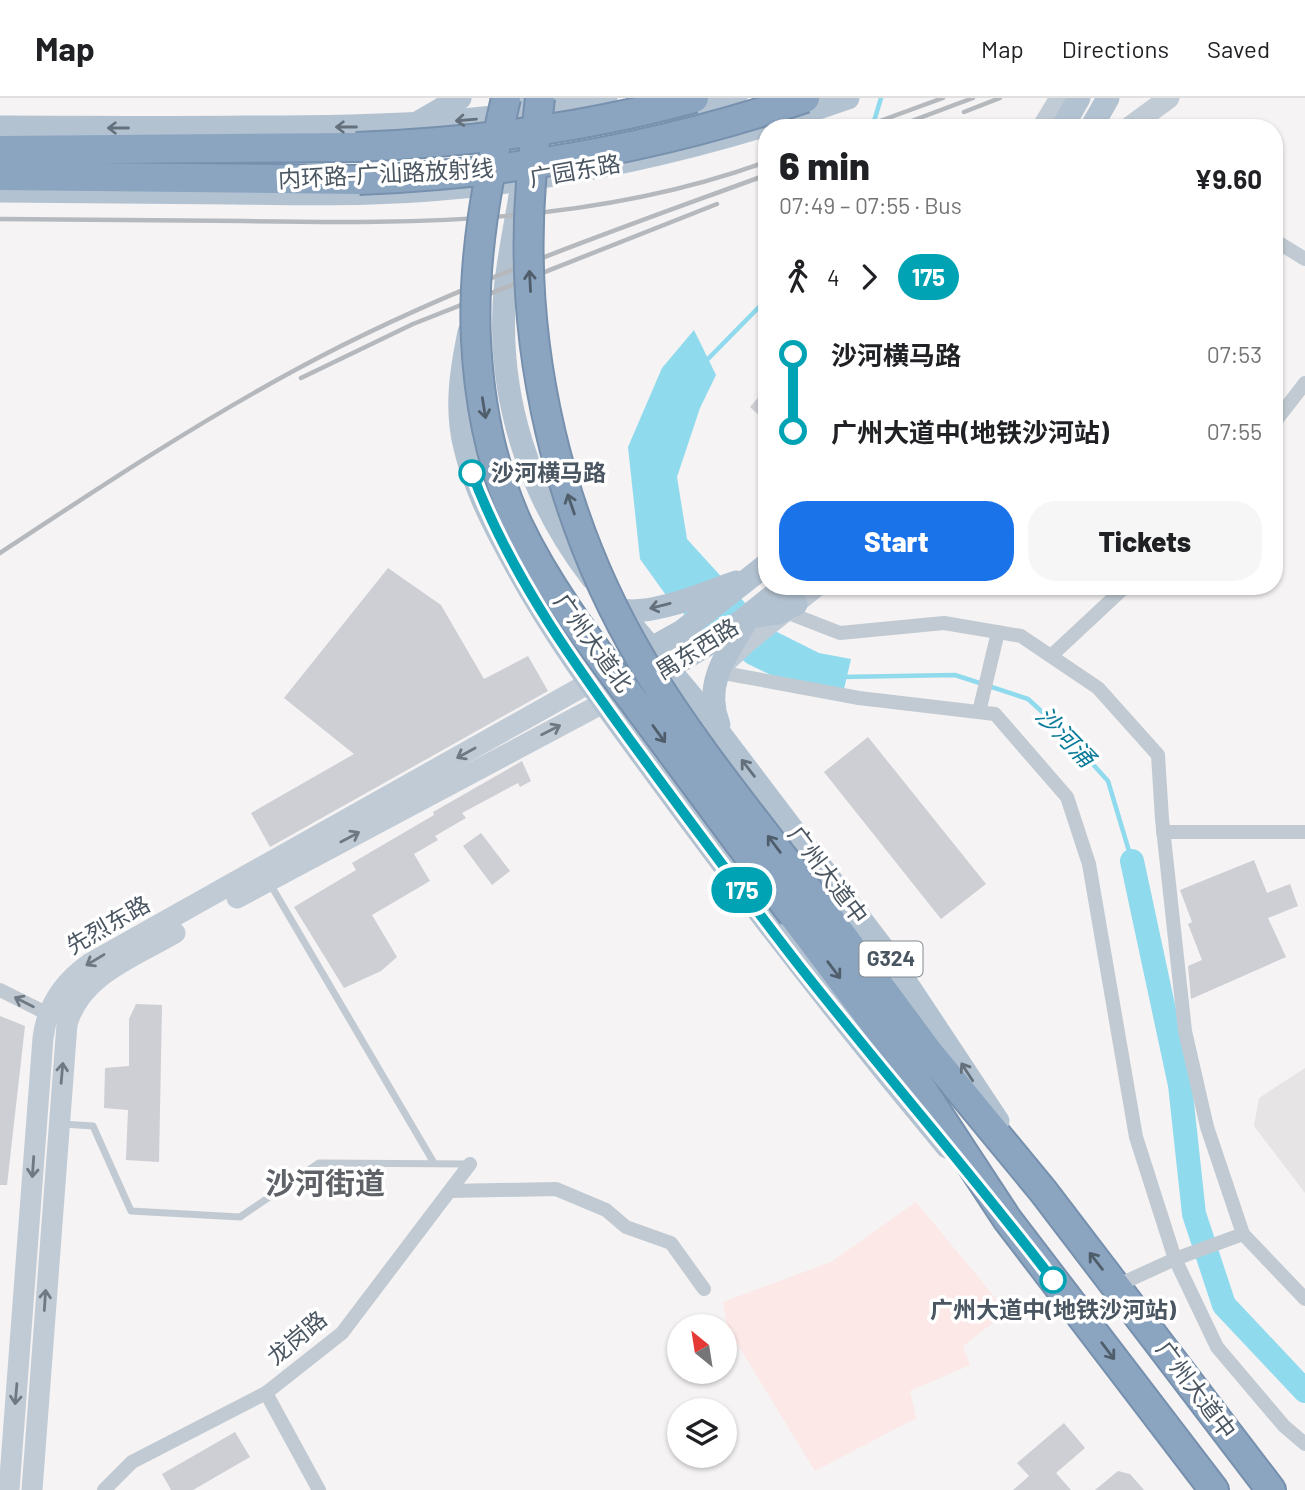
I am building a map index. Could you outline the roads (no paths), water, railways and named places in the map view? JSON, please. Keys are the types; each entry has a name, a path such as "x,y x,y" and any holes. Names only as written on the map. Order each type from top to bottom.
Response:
{"highway":[{"name":"内环路-广汕路放射线","path":"0,152 395,145 465,140 550,128 694,98"},
{"name":"内环路-广汕路放射线","path":"0,176 302,181 434,177 515,167 627,147 742,118 805,98"},
{"name":"广州大道北","path":"523,135 482,226 475,323 486,422 508,500 530,547 567,610 804,907"},
{"name":"广州大道北","path":"523,135 530,183 532,317 547,416 579,529 613,608 653,679 804,907"},
{"name":"广州大道中","path":"804,907 1043,1192 1271,1490"},
{"name":"广州大道中","path":"804,907 1007,1219 1196,1477 1214,1490"}],"main road":[{"path":"414,125 460,98"},
{"name":"广园东路","path":"0,191 382,193 606,98"},
{"path":"0,152 282,159 408,157 491,148 523,135 649,122 736,98"},
{"path":"523,135 553,151 663,129 771,98"},
{"name":"广园东路","path":"786,119 848,98"},
{"path":"1096,119 1108,98"},
{"name":"广园东路","path":"0,127 414,125 523,135 564,174 682,149 758,128"},
{"path":"0,162 350,167 470,160 523,135"},
{"name":"广州大道北","path":"523,135 504,312 508,384 528,468 549,511 580,562 617,609 670,668 724,737"},
{"name":"广州大道北","path":"523,135 462,369 459,409 464,445 482,500 536,600 589,683"},
{"name":"禺东西路","path":"589,683 682,631 719,595 758,569"},
{"path":"617,609 639,611 719,595 748,625 778,613 789,601"},
{"name":"禺东西路","path":"604,704 748,625"},
{"name":"G324","path":"724,737 713,710 713,691 718,672 748,625"},
{"name":"广州大道中","path":"589,683 800,968 1007,1219"},
{"name":"广州大道中","path":"724,737 910,985 1043,1192"}],"street":[{"path":"1141,119 1170,98"},
{"path":"1283,246 1305,259"},
{"path":"1283,411 1305,383"},
{"path":"1051,656 1116,595"},
{"path":"789,601 840,633 944,623 1021,636 1098,688 1158,755 1163,832 1185,1031 1207,1127 1243,1234 1305,1298"},
{"path":"980,708 998,632"},
{"path":"718,672 859,698 980,708 995,714 1067,797 1090,864 1136,1137 1175,1259 1217,1347 1284,1426 1305,1444"},
{"name":"先烈东路","path":"32,1490 67,1024 74,1004 85,988 265,875 589,683"},
{"name":"先烈东路","path":"9,1490 43,1038 48,1014 66,983 89,964 604,704"},
{"path":"1163,832 1305,832"},
{"path":"0,990 48,1014"},
{"name":"龙岗路","path":"104,1490 132,1462 267,1393 342,1333 470,1164"},
{"path":"450,1191 556,1189 606,1210 626,1227 671,1242 704,1289"},
{"path":"1116,1286 1175,1259 1243,1234"},
{"path":"267,1393 319,1490"}],"lane":[{"path":"265,875 434,1163"},
{"path":"58,1123 93,1126 131,1211 240,1217 319,1163 470,1164"}],"water":[{"path":"694,330 716,375 700,408 677,477 687,539 767,627 819,653 851,659 844,689 773,676 748,664 700,630 668,598 640,559 628,447 662,368"}],"waterway":[{"name":"沙河涌","path":"875,119 881,98"},
{"name":"沙河涌","path":"706,361 758,308"},
{"name":"沙河涌","path":"841,677 955,675 1028,699 1063,731 1108,781 1132,861"},
{"name":"沙河涌","path":"1132,861 1180,1085 1194,1214 1224,1305 1305,1391"}],"railway":[{"path":"886,119 943,98"},
{"path":"917,119 973,98"},
{"path":"964,112 1000,98"},
{"path":"0,219 377,222 508,216 637,198 758,164"},
{"path":"0,553 184,435 259,390 353,340 528,263 758,178"},
{"path":"301,378 413,324 717,204"}],"place":[{"name":"沙河横马路","path":"472,473"},
{"name":"广州大道中(地铁沙河站)","path":"1053,1280"}],"district":[{"name":"沙河街道","path":"325,1184"}]}
